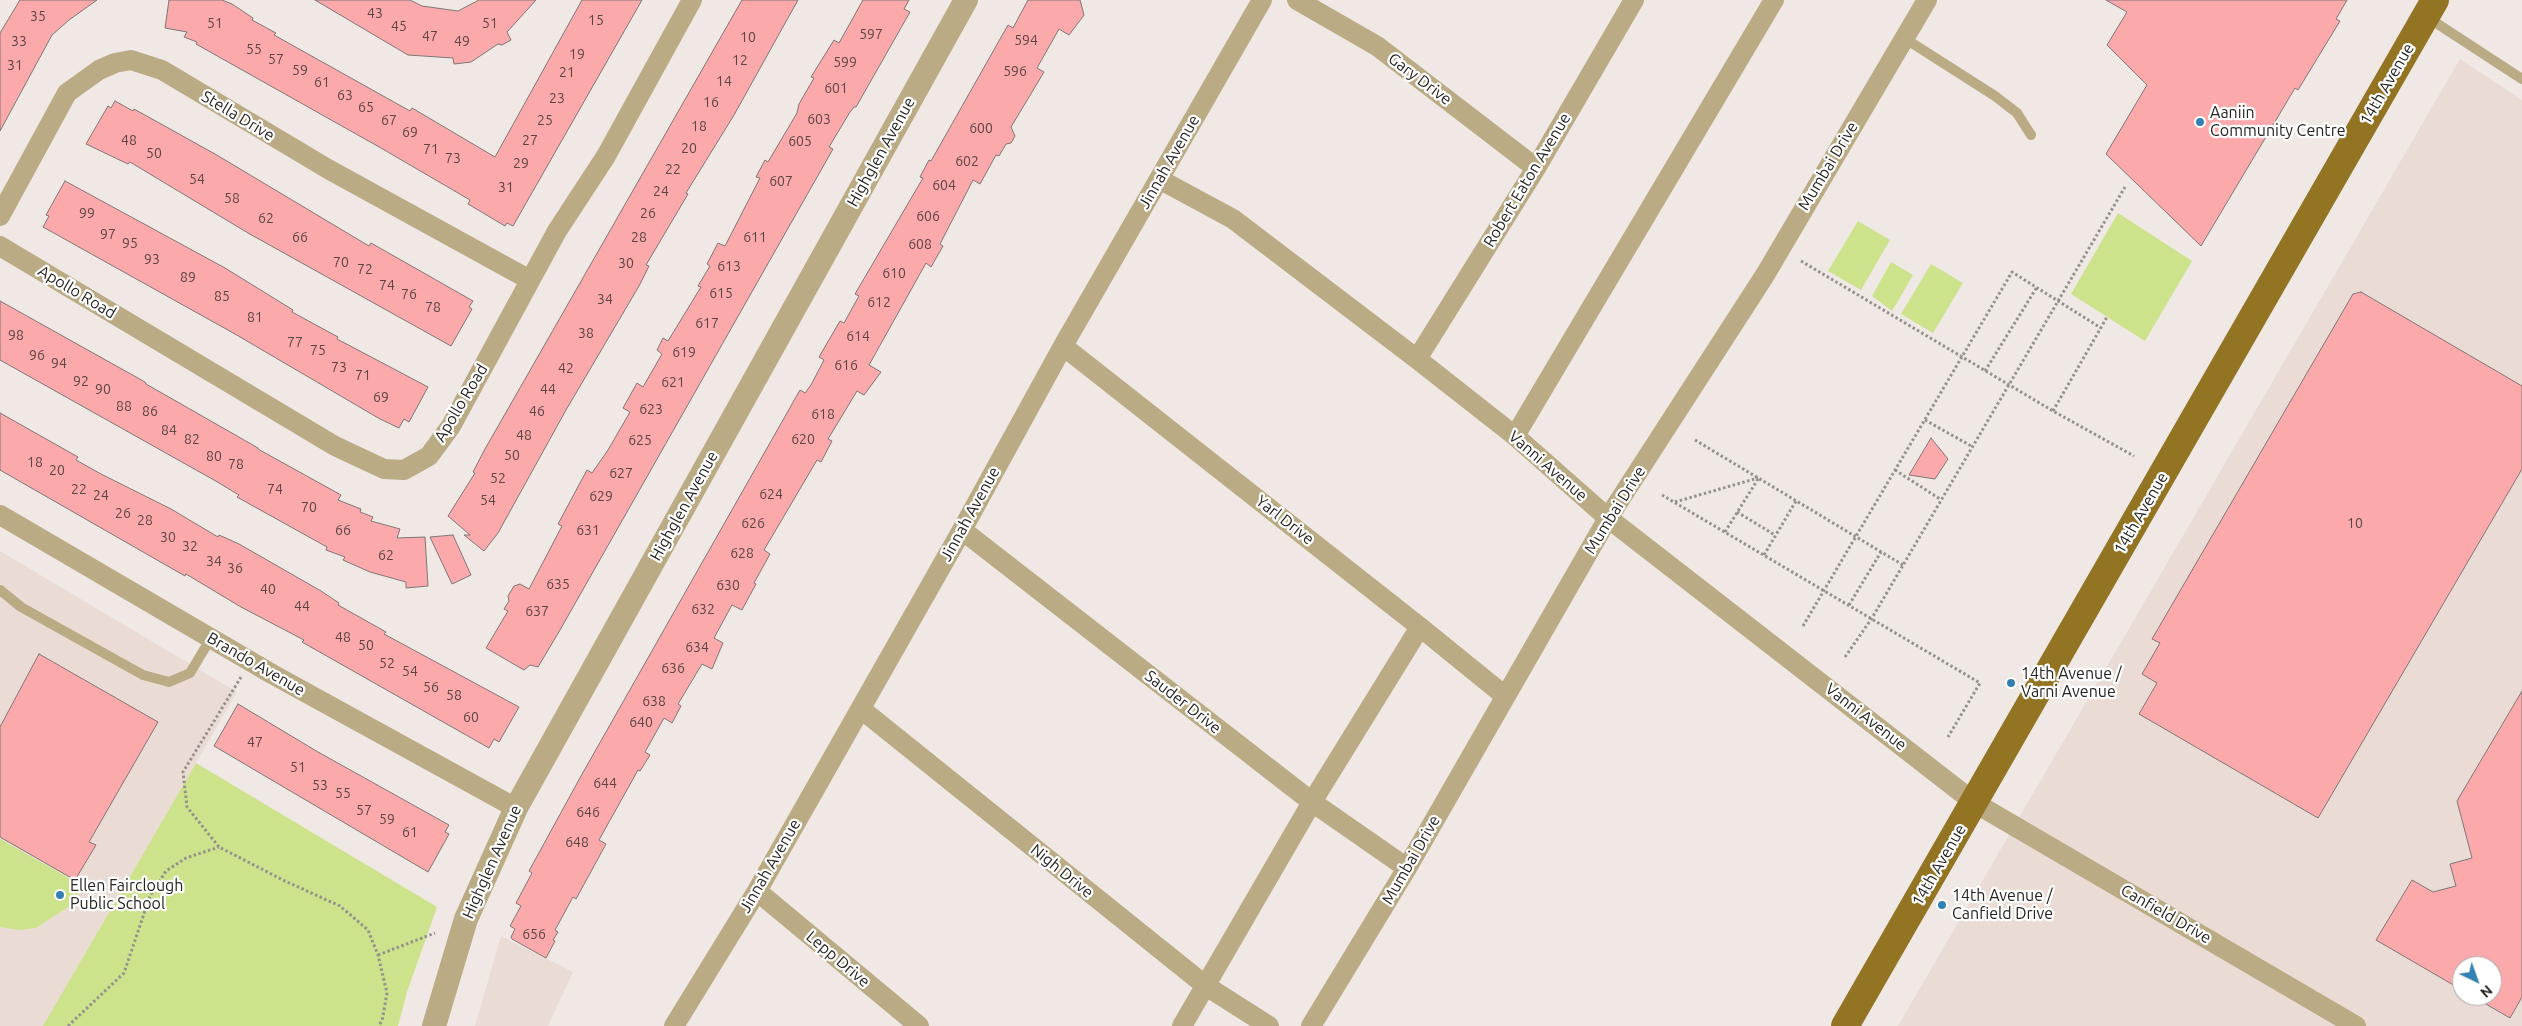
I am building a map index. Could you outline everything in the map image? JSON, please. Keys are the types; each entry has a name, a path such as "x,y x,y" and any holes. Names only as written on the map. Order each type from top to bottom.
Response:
{"main road":[{"name":"14th Avenue","path":"1845,1026 1976,803 2431,8"}],"street":[{"name":"Apollo Road","path":"0,246 335,446 384,469 404,470 429,456 451,426 530,280 558,231 606,156 692,0"},
{"name":"Highglen Avenue","path":"434,1026 466,919 516,808 966,0"},
{"name":"Jinnah Avenue","path":"674,1026 756,891 861,709 1063,346 1262,0"},
{"name":"Gary Drive","path":"1297,0 1377,46 1536,168"},
{"name":"Robert Eaton Avenue","path":"1416,359 1536,168 1634,0"},
{"path":"1515,436 1774,0"},
{"name":"Mumbai Drive","path":"1311,1026 1407,868 1608,518 1765,275 1927,0"},
{"name":"Stella Drive","path":"0,216 67,93 99,70 115,63 131,60 162,70 328,169 530,280"},
{"name":"Vanni Avenue","path":"1159,179 1233,219 1515,436 1608,518 1976,803"},
{"name":"Yarl Drive","path":"1063,346 1505,696"},
{"name":"Brando Avenue","path":"1,517 250,661 516,808"},
{"name":"Sauder Drive","path":"962,530 1312,802 1407,868"},
{"path":"1182,1026 1312,802 1420,627"},
{"name":"Nigh Drive","path":"861,709 1206,986 1268,1026"},
{"name":"Canfield Drive","path":"1976,803 2356,1026"},
{"name":"Lepp Drive","path":"756,891 919,1026"}],"lane":[{"path":"2431,8 2522,79"},
{"path":"1904,38 2017,113 2031,135"},
{"path":"0,590 21,606 143,675 169,682 190,673 211,638"}],"path":[{"path":"1845,658 1872,618 1940,499 2125,187"},
{"path":"1801,261 2053,411 2134,456"},
{"path":"1804,626 2012,272 2101,328"},
{"path":"1985,371 2037,287"},
{"path":"2053,411 2108,317"},
{"path":"1925,420 1972,447"},
{"path":"1695,440 1903,565"},
{"path":"1895,470 1940,499"},
{"path":"1674,502 1758,478"},
{"path":"1725,532 1758,478"},
{"path":"1662,495 1980,683 1948,737"},
{"path":"1764,555 1796,501"},
{"path":"1737,512 1775,535"},
{"path":"1850,605 1881,552"},
{"path":"250,661 183,772 187,806 218,847 340,906 368,930 378,954 387,992 382,1022 378,1026"},
{"path":"68,1026 124,973 150,896 166,871 186,858 218,847"},
{"path":"378,954 435,933"}],"shaded area":[{"path":"2460,59 2522,100 2522,1026 1898,1026"},
{"name":"Ellen Fairclough Public School","path":"0,551 237,692 44,1026 0,1026"},
{"path":"501,936 573,972 548,1026 475,1026"}],"green space":[{"path":"2118,213 2192,261 2145,341 2071,294"},
{"path":"1858,221 1890,240 1861,290 1828,271"},
{"path":"1891,262 1913,275 1892,311 1872,296"},
{"path":"1931,264 1963,283 1933,333 1901,314"},
{"path":"196,763 437,907 407,992 398,1026 43,1026"},
{"path":"0,839 83,886 71,905 36,928 20,930 0,927"}],"building":[{"path":"20,0 97,0 52,35 0,131 0,33"},
{"path":"169,0 222,0 232,4 253,18 252,20 276,33 274,35 410,111 412,108 495,157 582,0 642,0 513,226 507,223 505,226 468,204 470,200 196,44 197,42 184,37 187,32 165,28"},
{"path":"315,0 410,0 422,6 458,11 479,0 536,0 507,32 511,40 502,45 498,44 471,62 454,64 453,58 408,55"},
{"path":"742,0 798,0 734,115 686,193 688,194 646,265 649,266 639,286 566,410 498,533 484,551 464,535 470,535 448,516 475,473 473,472 485,449"},
{"path":"863,0 909,0 904,9 910,12 856,107 850,112 829,147 833,149 560,630 538,667 530,665 524,670 486,648 508,611 504,609 509,601 508,596 514,586 520,584 529,589 562,526 558,524 587,470 592,473 608,450 630,412 623,408 637,383 643,387 662,354 657,350 663,338 668,341 701,287 698,286 710,266 707,264 718,243 725,246 760,178 756,177 765,160 768,162 797,113 799,104 814,78 811,77 834,40 839,43"},
{"path":"1028,0 1080,0 1084,15 1069,35 1059,29 1037,68 1044,72 1011,127 1015,136 1011,143 1006,144 999,156 996,155 980,184 973,180 940,244 943,246 931,267 926,263 869,365 881,372 864,395 857,391 828,439 832,441 821,462 817,460 764,550 770,554 742,610 732,605 714,638 723,643 712,669 702,664 678,704 681,706 672,723 664,718 645,752 650,755 640,771 638,770 599,840 606,844 576,899 573,897 555,930 558,932 546,958 511,937 515,929 510,926 521,906 516,903 532,873 529,871 800,390 805,393 811,385 824,360 819,357 840,321 844,323 859,296 855,294 923,178 920,177 929,160 931,161 1008,25 1013,28"},
{"name":"Aaniin Community Centre","path":"2106,0 2347,0 2336,19 2340,21 2298,90 2295,88 2201,246 2106,154 2147,85 2107,45 2127,12"},
{"path":"115,101 133,111 134,109 215,154 369,246 371,243 473,301 469,307 472,309 451,346 248,233 130,162 128,164 86,144 108,106 111,108"},
{"path":"65,181 225,268 293,310 292,312 338,337 337,339 428,387 409,422 404,419 399,428 380,419 235,334 43,227 49,216 46,215"},
{"path":"2361,292 2522,386 2522,469 2318,818 2139,714 2157,683 2142,674 2160,643 2152,639 2353,294"},
{"path":"0,301 341,495 338,500 361,509 360,512 373,517 371,521 400,529 397,538 425,537 428,586 406,588 406,582 370,572 343,560 345,557 326,550 327,547 237,497 239,495 214,480 0,360"},
{"path":"0,413 78,457 76,460 101,474 171,509 218,537 219,535 239,544 321,591 339,603 338,605 386,632 384,634 519,707 499,742 494,739 489,748 302,642 304,640 241,607 186,574 185,576 0,470"},
{"path":"1931,438 1948,459 1935,479 1909,475"},
{"path":"453,535 471,575 452,584 430,537"},
{"path":"39,654 158,722 89,842 96,845 75,880 0,837 0,727"},
{"path":"2522,691 2522,997 2510,1018 2489,1006 2502,1006 2502,956 2452,956 2452,984 2376,940 2412,880 2433,892 2456,886 2450,864 2472,858 2457,801"},
{"path":"238,704 318,752 449,825 445,832 449,834 428,872 214,746"}],"place":[{"name":"Aaniin Community Centre","path":"2200,122"},
{"name":"14th Avenue / Varni Avenue","path":"2011,683"},
{"name":"Ellen Fairclough Public School","path":"60,895"},
{"name":"14th Avenue / Canfield Drive","path":"1942,905"}]}
